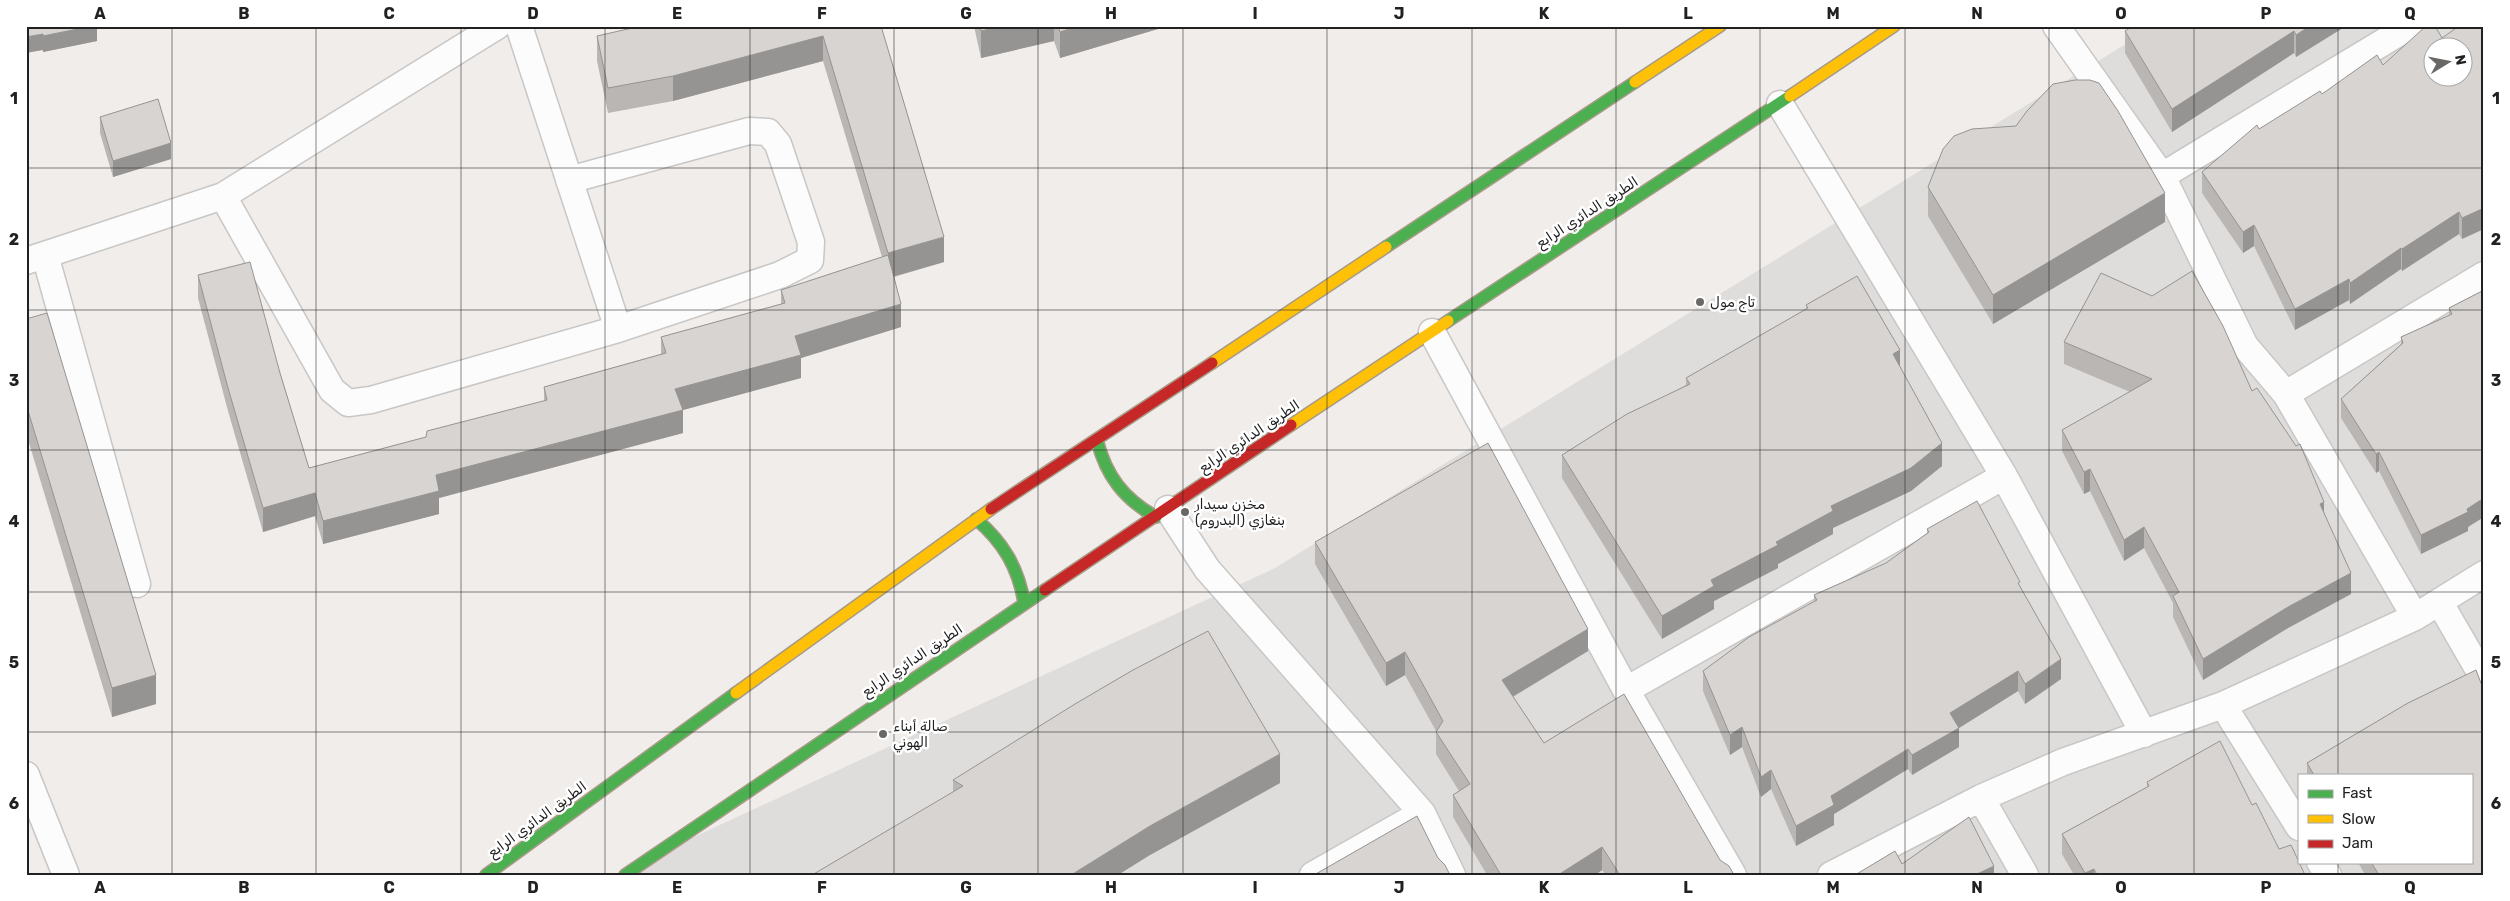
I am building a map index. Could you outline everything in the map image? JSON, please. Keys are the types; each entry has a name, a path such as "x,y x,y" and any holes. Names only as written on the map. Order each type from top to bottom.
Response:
{"main road":[{"name":"الطريق الدائري الرابع","path":"486,875 976,519 1720,26"},
{"name":"الطريق الدائري الرابع","path":"625,875 1024,602 1162,513 1432,332 1780,104 1894,26"},
{"path":"1097,440 1100,456 1116,487 1127,499 1162,513"},
{"path":"976,519 1001,541 1010,554 1022,586 1024,602"}],"street":[{"path":"137,584 36,258 223,196 497,26"},
{"path":"519,26 618,329"},
{"path":"2056,26 2162,176 2245,346 2286,394 2415,617"},
{"path":"2162,176 2410,26"},
{"path":"1780,104 2004,476 2144,734"},
{"path":"223,196 332,390 348,403 371,400 618,329 793,270 810,260 811,242 778,144 768,132 760,130 569,180"},
{"path":"2286,394 2484,275"},
{"path":"1432,332 1626,690 1733,875"},
{"path":"1626,690 2004,476"},
{"path":"1162,513 1207,569 1422,813 1452,875"},
{"path":"1831,875 1981,798 2063,762 2223,705 2415,617 2484,574"},
{"path":"2440,603 2484,679"},
{"path":"2223,705 2298,825"},
{"path":"26,774 66,875"},
{"path":"1981,798 2025,875"},
{"path":"1313,875 1422,813"},
{"path":"2321,864 2328,875"}],"shaded area":[{"path":"2155,26 2484,26 2484,875 630,875 670,848 1275,568"}],"building":[{"path":"26,26 92,26 43,36 43,34 26,37"},
{"path":"641,26 881,26 944,237 888,253 823,36 673,76 608,88 597,36"},
{"path":"980,26 1003,26 981,31"},
{"path":"1058,26 1078,26 1060,32"},
{"path":"2133,26 2310,26 2296,35 2294,31 2172,109 2125,31"},
{"path":"2426,26 2435,26 2442,38 2459,26 2484,26 2484,208 2462,218 2459,212 2350,283 2349,279 2295,309 2254,225 2243,232 2202,172 2257,125 2259,129 2320,91 2322,94 2377,55 2383,65"},
{"path":"2075,80 2090,80 2099,83 2118,111 2165,193 1993,295 1928,187 1943,149 1954,136 1972,129 2016,126 2027,111 2053,84"},
{"path":"158,99 171,143 113,161 100,117"},
{"path":"888,255 901,304 795,336 801,355 675,389 683,410 436,475 439,491 323,521 315,493 263,508 198,275 250,262 280,373 309,468 426,437 427,431 547,400 544,387 666,353 661,337 785,303 781,290"},
{"path":"2192,271 2223,326 2252,391 2257,388 2296,446 2300,444 2324,502 2320,504 2351,573 2288,607 2203,659 2173,596 2179,592 2144,527 2124,540 2090,469 2084,472 2062,430 2152,379 2064,342 2101,273 2152,296"},
{"path":"1857,276 1900,350 1893,354 1942,443 1911,468 1831,506 1833,511 1776,542 1778,545 1711,580 1714,586 1662,616 1562,455 1627,414 1690,384 1686,378 1808,308 1806,305"},
{"path":"2484,290 2484,498 2467,509 2468,512 2421,535 2379,452 2376,454 2341,399 2403,343 2401,337 2452,314 2449,308"},
{"path":"47,313 156,675 112,688 26,404 26,319"},
{"path":"1488,443 1588,629 1502,680 1544,743 1624,694 1720,860 1729,866 1734,875 1620,875 1602,847 1558,875 1501,875 1453,795 1470,784 1436,732 1443,721 1405,652 1386,663 1315,542"},
{"path":"1977,501 2020,582 2018,583 2061,659 2025,684 2018,671 1950,713 1959,728 1912,755 1908,749 1831,796 1834,805 1796,826 1771,770 1761,777 1742,727 1730,735 1703,671 1749,637 1817,600 1814,595 1886,563 1929,532 1927,529"},
{"path":"1208,631 1280,754 1150,826 1071,875 812,875 963,786 953,780 1075,704 1133,670"},
{"path":"2476,670 2484,691 2484,875 2379,875 2372,864 2472,864 2472,774 2313,774 2307,763 2408,703"},
{"path":"2220,741 2252,805 2256,803 2279,849 2291,845 2298,864 2300,864 2305,875 2097,875 2094,869 2085,873 2062,834 2149,786 2147,782"},
{"path":"1417,816 1438,858 1445,865 1450,875 1314,875"},
{"path":"1969,817 1994,866 1975,875 1855,875 1895,851 1902,864"}],"traffic: fast":[{"path":"1386,247 1635,82"},
{"path":"1448,321 1790,96"},
{"path":"1097,440 1106,465 1118,485 1135,502 1156,517"},
{"path":"976,519 994,537 1008,556 1018,578 1024,602"},
{"path":"625,875 1045,590"},
{"path":"486,875 736,693"}],"traffic: slow":[{"path":"1635,82 1720,26"},
{"path":"1790,96 1894,26"},
{"path":"1212,363 1386,247"},
{"path":"1291,425 1448,321"},
{"path":"736,693 991,509"}],"traffic: jam":[{"path":"991,509 1212,363"},
{"path":"1045,590 1291,425"}],"place":[{"name":"تاج مول","path":"1700,302"},
{"name":"مخزن سيدار بنغازي (البدروم)","path":"1185,512"},
{"name":"صالة أبناء الهوني","path":"883,734"}]}
